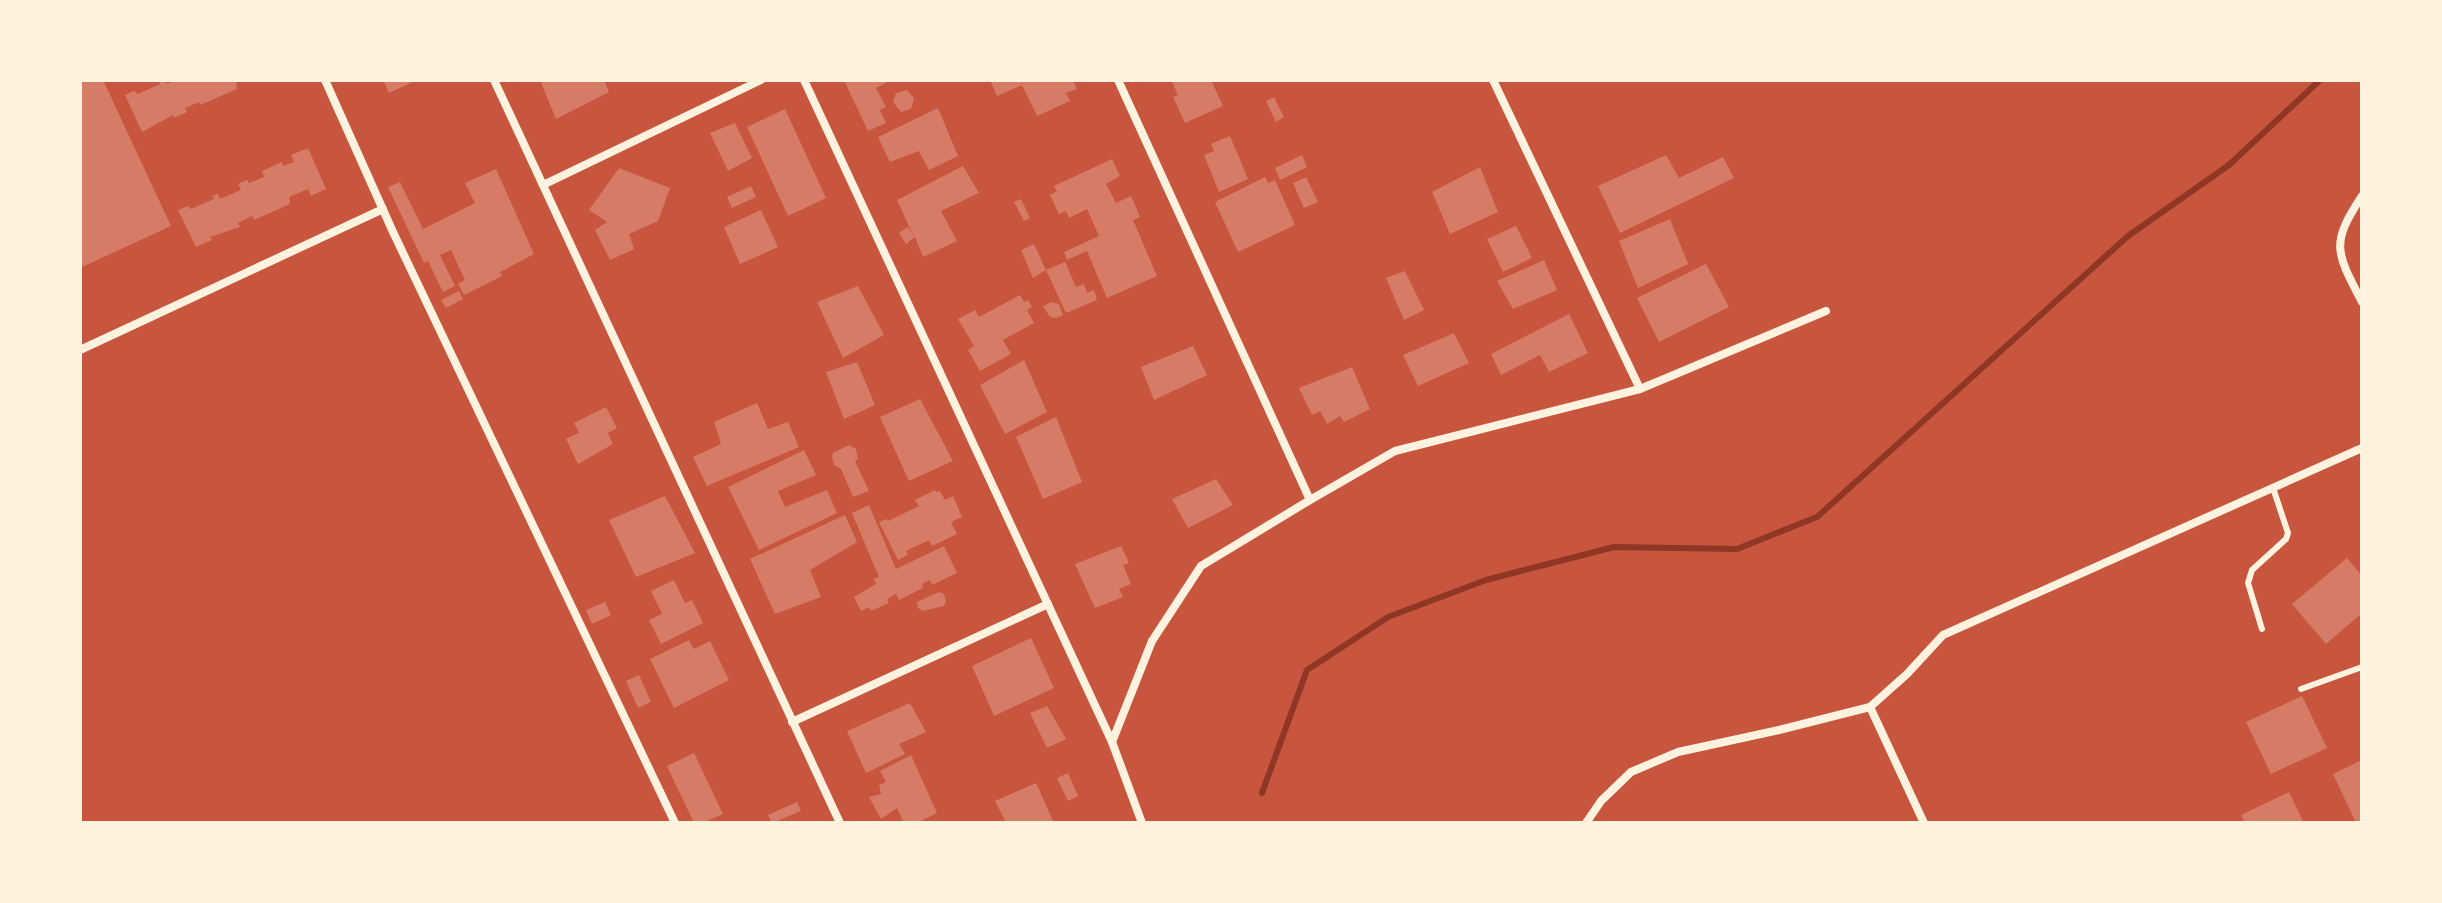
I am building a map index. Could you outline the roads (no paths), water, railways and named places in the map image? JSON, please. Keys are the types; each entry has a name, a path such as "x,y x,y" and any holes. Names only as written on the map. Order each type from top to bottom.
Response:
{"street":[{"path":"325,80 383,209 675,823"},
{"path":"494,80 840,823"},
{"path":"543,185 761,80"},
{"path":"804,80 1112,742 1142,823"},
{"path":"1118,80 1310,500"},
{"path":"1493,80 1640,389"},
{"path":"2362,196 2343,225 2339,252 2362,302"},
{"path":"80,350 383,209"},
{"path":"1112,742 1152,641 1201,566 1310,500 1395,451 1640,389 1826,311"},
{"path":"1586,823 1601,801 1631,772 1678,752 1870,707 1907,674 1943,635 2362,448"},
{"path":"792,722 1048,604"},
{"path":"1870,707 1924,823"}],"lane":[{"path":"2262,629 2248,583 2252,570 2286,539 2288,533 2273,488"},
{"path":"2301,689 2362,667"}],"waterway":[{"path":"1262,793 1307,670 1388,617 1486,580 1614,547 1737,549 1817,517 2128,236 2229,165 2320,80"}]}
